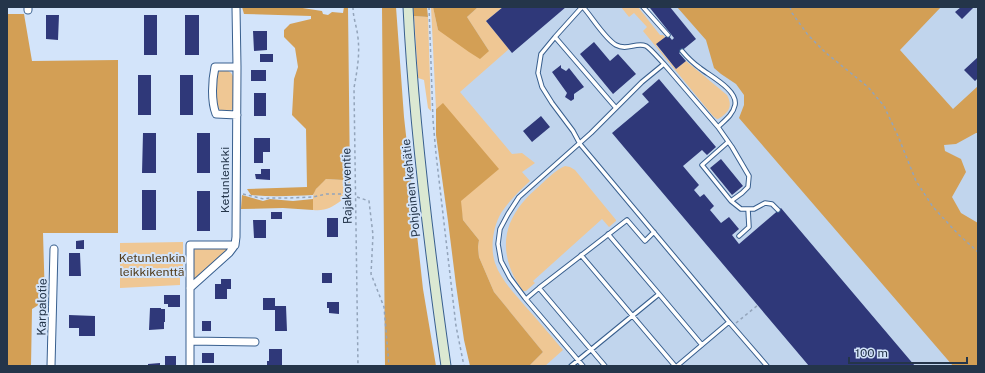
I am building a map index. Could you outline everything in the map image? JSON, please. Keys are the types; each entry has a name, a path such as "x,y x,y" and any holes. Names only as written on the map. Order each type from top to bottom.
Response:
{"main road":[{"name":"Pohjoinen kehätie","path":"408,7 412,75 421,175 446,366"}],"street":[{"name":"Ketunlenkki","path":"235,245 237,115 236,7"},
{"path":"237,67 215,67 213,75 213,107 216,114 237,115"},
{"path":"190,366 190,245 235,245"},
{"path":"190,288 229,253 235,245"},
{"name":"Karpalotie","path":"52,366 54,248"},
{"path":"190,341 255,342"}],"lane":[{"path":"731,201 742,194 748,187 749,176 718,127 647,46 618,46 610,41 583,7 541,54 538,73 542,87 573,131 580,144 767,366"},
{"path":"643,7 668,35"},
{"path":"555,37 616,108"},
{"path":"682,51 691,61 728,88 734,96 736,104 734,110 718,127"},
{"path":"584,366 526,299 510,278 500,261 498,244 500,229 519,197 580,144 642,82 664,64"},
{"path":"728,142 702,166 731,201 741,209 754,209 765,203 772,204 778,210"},
{"path":"739,236 749,226 748,209"},
{"path":"526,299 627,220 645,241 654,232"},
{"path":"608,234 702,345"},
{"path":"581,255 676,366 729,322"},
{"path":"539,288 605,366"},
{"path":"571,366 659,294"}],"path":[{"name":"Rajakorventie","path":"353,7 353,15 358,37 358,62 354,88 358,366"},
{"path":"429,7 433,120 436,154 456,326 464,366"},
{"path":"790,7 792,14 808,35 826,53 868,87 884,106 916,181 924,194 938,213 978,252"},
{"path":"236,190 248,196 264,199 313,197 326,194 356,196 369,201 373,235 371,274 384,308 389,366"}],"shaded area":[{"path":"242,7 296,7 322,11 323,14 328,15 332,12 343,13 344,7 348,7 350,184 343,180 326,179 316,189 313,195 251,195 247,189 307,187 306,129 292,115 294,79 298,67 295,48 284,37 284,30 290,24 311,19 311,16 244,14"},
{"path":"382,7 396,7 404,117 423,289 436,366 385,366"},
{"path":"413,7 427,7 428,17 414,16"},
{"path":"433,7 478,7 467,17 489,51 480,59 438,30"},
{"path":"460,7 978,7 978,366 529,366 543,352 494,292 443,103"},
{"path":"677,7 941,7 900,50 953,109 978,86 978,133 956,144 944,145 945,151 961,159 966,172 952,197 961,213 978,223 978,366 953,366 739,118 744,105 744,95 736,84 714,68 706,40"},
{"path":"7,14 24,14 32,61 118,60 118,233 43,233 45,301 32,309 31,366 7,366"},
{"path":"443,103 499,169 461,201 463,220 479,240 479,257 494,292 543,352 529,366 470,366 464,340 436,135 436,109"},
{"path":"242,195 263,201 270,199 293,201 313,199 313,210 283,208 241,209"}],"green space":[{"path":"431,7 433,7 438,30 489,51 467,17 478,7 503,7 486,21 509,49 460,92 512,154 522,153 535,163 522,172 530,181 511,200 498,219 493,238 493,257 504,281 563,350 545,366 529,366 543,352 494,292 479,257 479,240 463,220 443,104 436,109"},
{"path":"621,7 638,7 660,35 665,37 656,45 676,69 686,61 727,95 730,106 725,114 718,119 713,116 643,31 647,27 634,13 629,17"},
{"path":"414,16 428,17 431,111 428,108 424,80 418,78"},
{"path":"225,70 230,72 233,76 233,108 230,112 220,110 216,105 216,75 220,71"},
{"path":"565,166 575,170 616,221 609,227 602,219 533,281 535,283 526,291 523,291 512,273 507,258 506,247 509,225 527,197 553,173"},
{"path":"326,179 343,180 350,184 350,191 343,193 342,195 351,198 350,208 342,200 328,208 313,210 314,192"},
{"name":"Ketunlenkin leikkikenttä","path":"183,242 183,277 180,277 180,285 120,288 120,243"},
{"path":"197,248 226,248 227,250 194,279 193,251"}],"building":[{"path":"503,7 566,7 512,53 486,21"},
{"path":"670,7 696,39 679,53 686,61 676,69 656,44 668,35 672,40 674,38 650,8"},
{"path":"961,7 974,7 962,19 955,12"},
{"path":"46,15 59,15 58,40 46,39"},
{"path":"144,15 157,15 157,55 144,55"},
{"path":"185,15 199,15 199,55 185,55"},
{"path":"253,31 267,31 267,50 254,51"},
{"path":"594,42 610,61 618,54 636,74 613,94 580,54"},
{"path":"260,54 273,54 273,62 260,62"},
{"path":"978,57 978,78 975,81 964,70"},
{"path":"561,65 561,68 566,71 569,68 584,87 574,94 574,99 571,101 565,97 567,93 552,72"},
{"path":"251,70 266,70 266,81 251,81"},
{"path":"138,75 151,75 151,115 138,115"},
{"path":"180,75 193,75 193,115 180,115"},
{"path":"659,79 716,147 707,155 702,150 683,166 699,185 694,190 700,197 704,194 714,206 710,210 721,223 729,217 739,229 732,235 739,244 781,208 915,366 809,366 612,133 649,102 642,94"},
{"path":"254,93 266,93 266,116 254,116"},
{"path":"541,116 550,127 532,142 523,131"},
{"path":"143,133 156,133 156,173 142,173"},
{"path":"197,133 210,133 210,173 197,173"},
{"path":"254,138 270,138 270,152 263,152 263,163 254,163"},
{"path":"721,159 743,186 732,195 710,168"},
{"path":"261,169 270,169 270,180 256,179 255,174 261,174"},
{"path":"142,190 156,190 156,230 142,230"},
{"path":"197,191 210,191 210,231 197,231"},
{"path":"271,212 282,212 282,219 271,219"},
{"path":"327,218 338,218 338,237 327,237"},
{"path":"253,220 266,220 266,238 254,238"},
{"path":"84,240 84,249 76,249 76,241"},
{"path":"69,253 80,253 81,276 69,276"},
{"path":"322,273 332,273 332,283 322,283"},
{"path":"221,279 231,279 231,289 227,289 227,299 215,299 215,284 221,284"},
{"path":"164,295 180,295 180,307 168,307 168,304 164,304"},
{"path":"263,298 275,298 275,306 286,306 287,331 275,331 275,310 263,310"},
{"path":"327,302 339,302 339,314 329,313"},
{"path":"150,308 165,309 164,329 149,330"},
{"path":"69,315 95,316 95,336 79,336 79,328 69,328"},
{"path":"202,321 211,321 211,331 202,331"},
{"path":"269,349 282,349 282,366 267,366 267,361 269,361"},
{"path":"202,353 214,353 214,363 202,363"},
{"path":"165,356 176,356 176,366 165,366"},
{"path":"160,363 160,366 148,366 148,364"}]}
